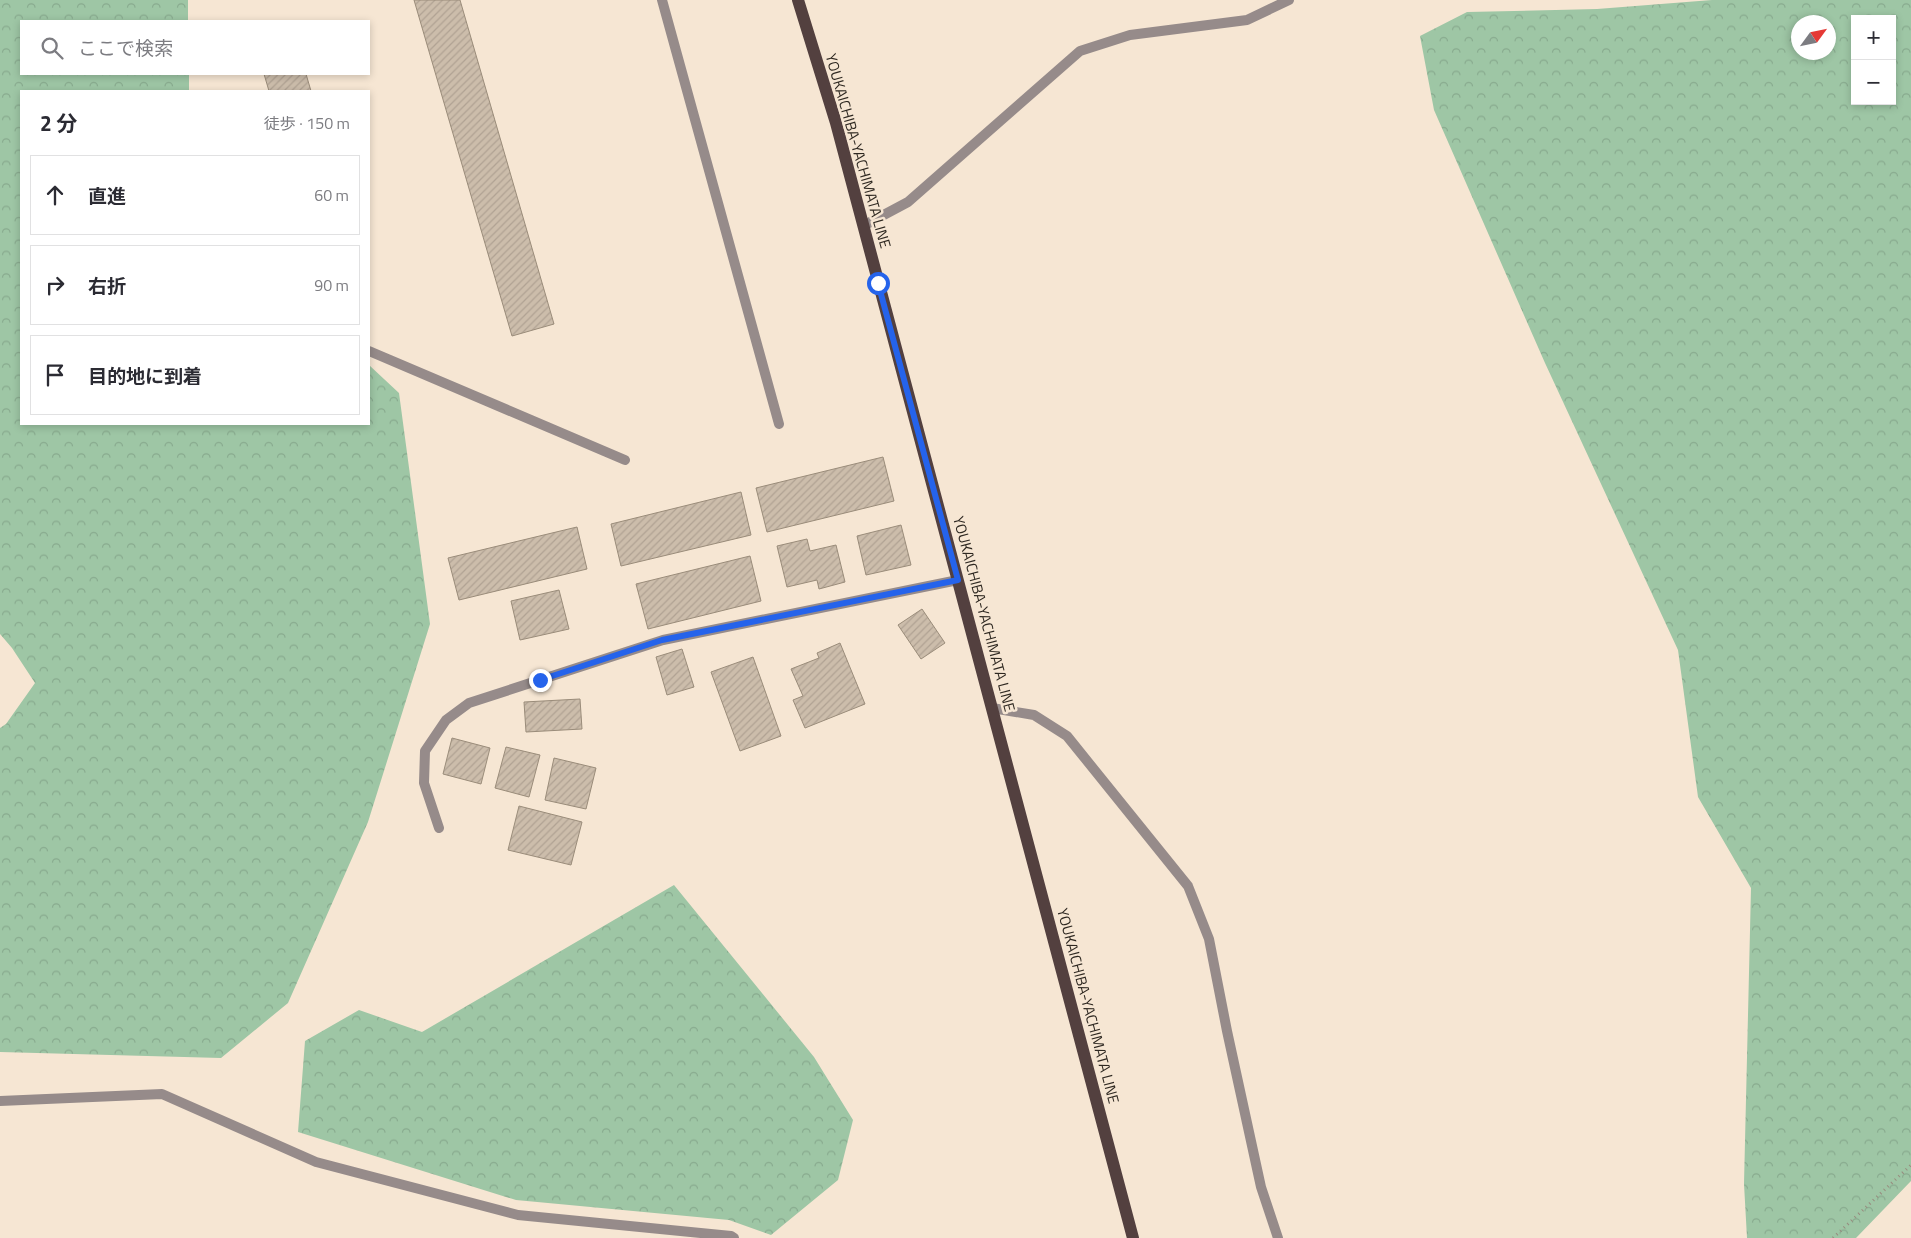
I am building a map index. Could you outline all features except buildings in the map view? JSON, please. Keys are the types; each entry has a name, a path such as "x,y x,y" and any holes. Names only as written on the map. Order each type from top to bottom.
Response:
{"main road":[{"name":"YOUKAICHIBA-YACHIMATA LINE","path":"798,0 836,123 1133,1238"}],"street":[{"path":"662,0 779,424"},
{"path":"863,226 908,202 1080,51 1130,35 1247,20 1289,0"},
{"path":"370,351 625,460"},
{"path":"439,828 424,783 426,751 446,720 469,703 662,640 958,580"},
{"path":"992,708 1034,715 1067,736 1188,886 1210,939 1227,1031 1261,1187 1278,1238"},
{"path":"0,1101 162,1094 316,1162 518,1215 731,1236 734,1238"}],"path":[{"path":"1834,1238 1911,1165"}],"green space":[{"path":"0,0 188,0 188,20 20,20 20,75 189,75 189,90 20,90 20,425 370,425 370,366 399,393 430,624 368,822 288,1003 221,1058 0,1052 0,728 6,724 35,683 12,648 0,634"},
{"path":"1712,0 1911,0 1911,1181 1856,1238 1747,1238 1744,1184 1751,888 1698,797 1678,650 1545,363 1434,110 1420,36 1467,12 1597,9"},
{"path":"674,885 814,1057 853,1120 838,1180 771,1235 729,1220 516,1200 298,1132 305,1041 359,1010 422,1032"}],"route":[{"path":"540,680 662,640 958,580 878,283"}]}
